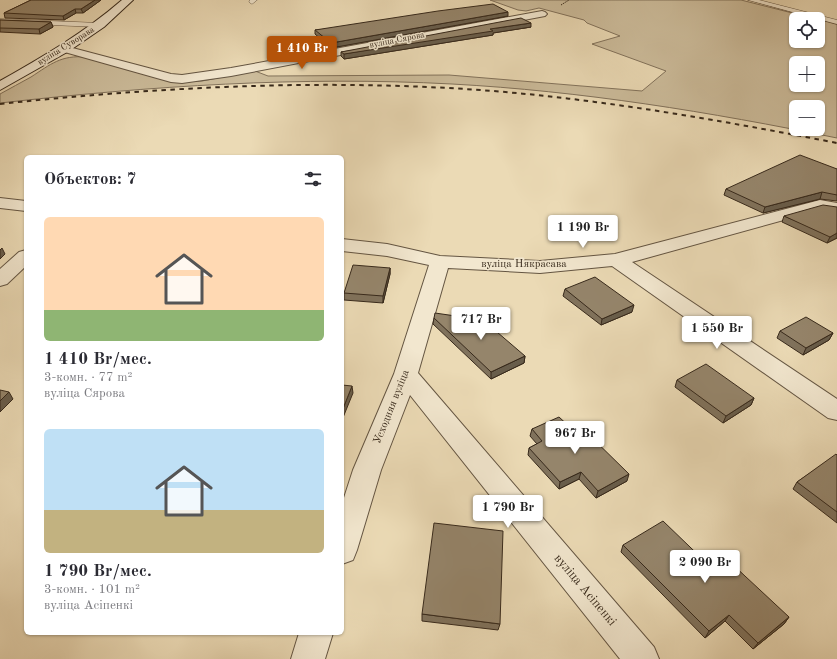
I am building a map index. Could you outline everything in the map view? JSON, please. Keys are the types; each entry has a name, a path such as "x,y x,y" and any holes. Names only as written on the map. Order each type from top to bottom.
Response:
{"street":[{"name":"вуліца Суворава","path":"0,86 65,48 100,25 128,0"},
{"name":"вуліца Сярова","path":"65,48 136,70 170,78 182,79 231,72 390,41 542,14"},
{"path":"0,203 24,206"},
{"name":"вуліца Някрасава","path":"344,245 387,250 440,262 540,267 592,264 616,260 829,206"},
{"path":"0,280 24,258"},
{"path":"616,260 837,411"},
{"name":"Усходняя вуліца","path":"344,544 367,470 406,374 440,262"},
{"name":"вуліца Асіпенкі","path":"406,374 642,659"},
{"path":"308,659 315,635"}],"lane":[{"path":"751,0 837,22"},
{"path":"0,21 100,25"}],"shaded area":[{"path":"490,0 741,0 789,12 789,48 825,48 825,21 837,24 837,138 825,136 825,100 789,100 789,129 693,111 597,97 500,87 452,84 339,81 226,84 169,87 0,103 0,94 57,61 70,57 86,57 150,76 181,82 202,81 255,71 268,76 449,75 642,91 666,71 592,44 620,36 587,23 584,20 539,8 526,11 518,10"}],"building":[{"path":"31,0 95,0 81,9 75,9 63,16 4,13"},
{"path":"493,4 508,12 331,43 315,30 438,11"},
{"path":"521,18 531,23 490,29 493,31 344,54 341,52"},
{"path":"0,20 51,22 39,29 0,28"},
{"path":"800,155 837,169 837,195 822,192 765,207 726,189"},
{"path":"823,205 837,207 837,233 830,237 784,216"},
{"path":"353,265 390,268 383,296 344,293"},
{"path":"595,277 634,305 602,319 565,289"},
{"path":"435,313 483,320 525,356 491,372 434,318"},
{"path":"806,317 833,333 806,348 780,331"},
{"path":"706,364 754,398 726,416 677,380"},
{"path":"344,385 352,386 344,406"},
{"path":"0,390 9,392 0,401"},
{"path":"559,417 572,429 580,426 629,474 598,491 581,472 560,482 529,448 542,441 532,429"},
{"path":"836,454 837,455 837,512 797,482"},
{"path":"663,521 717,573 731,563 789,617 758,643 729,615 709,631 623,545"},
{"path":"434,523 503,531 500,624 422,614"}],"railway":[{"path":"0,104 56,98 224,87 336,85 448,88 497,91 595,102 692,116 837,143"}]}
